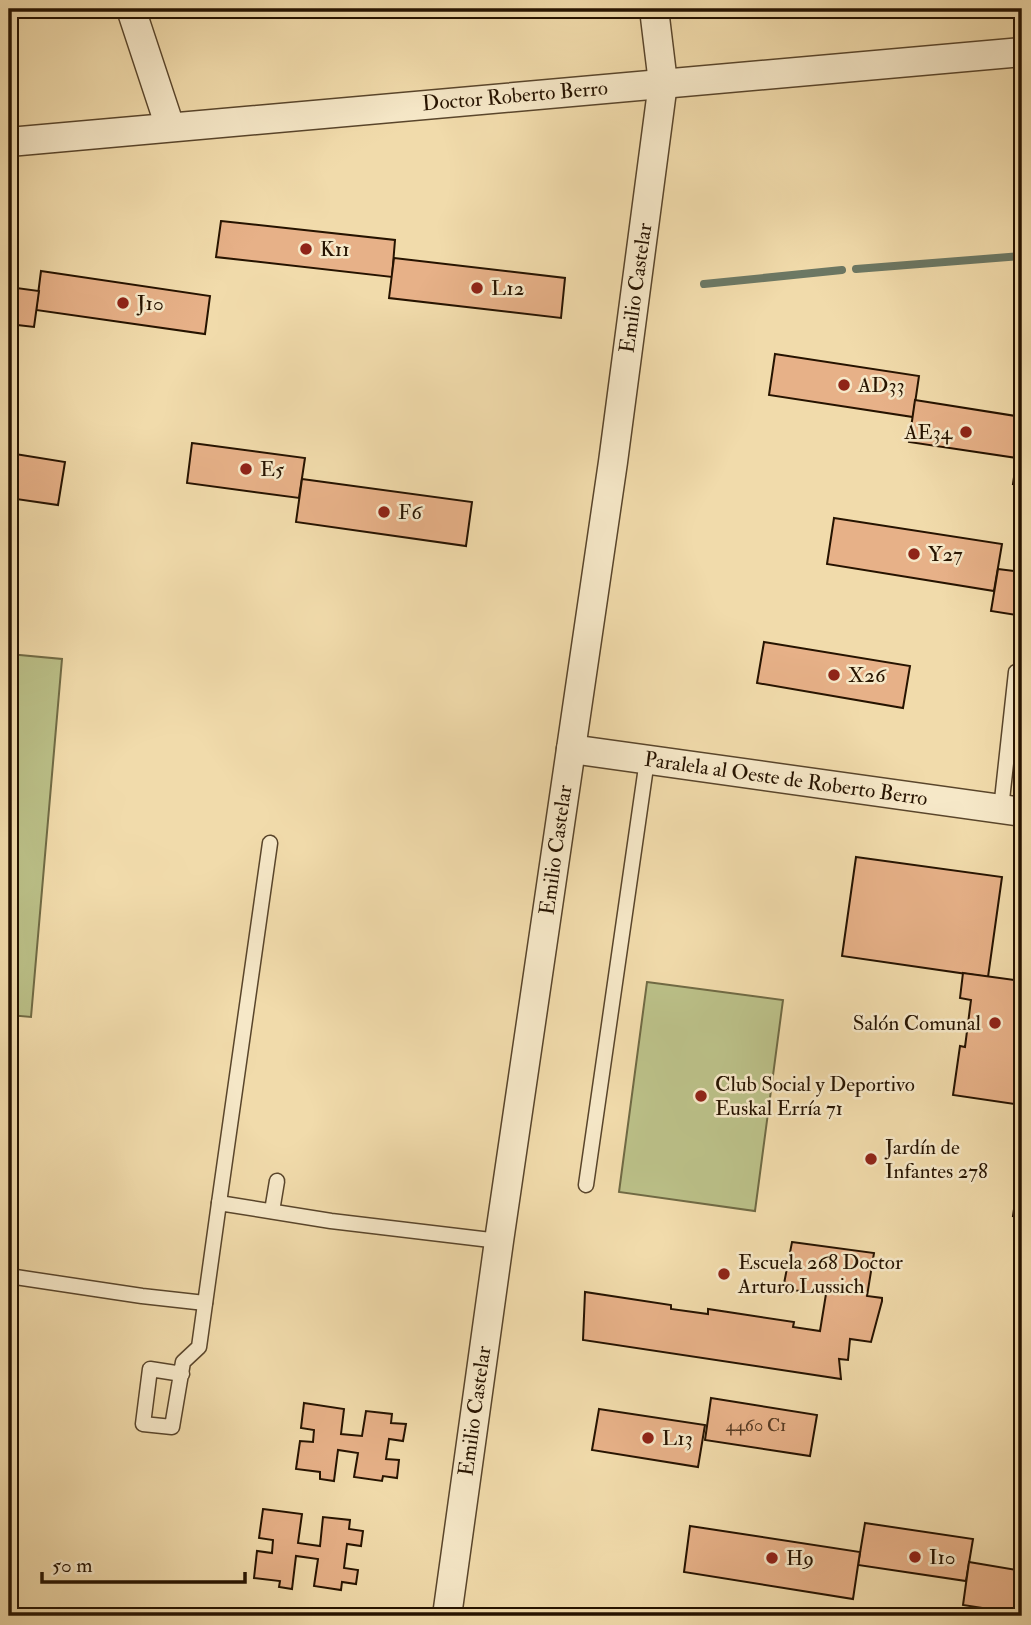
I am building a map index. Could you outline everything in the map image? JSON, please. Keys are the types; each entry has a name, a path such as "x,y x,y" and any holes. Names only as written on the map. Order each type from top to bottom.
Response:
{"street":[{"path":"131,9 170,127"},
{"name":"Emilio Castelar","path":"447,1616 613,462 663,83 654,9"},
{"name":"Doctor Roberto Berro","path":"9,142 1022,52"},
{"name":"Paralela al Oeste de Roberto Berro","path":"570,749 1012,811"}],"lane":[{"name":"Paralela al Oeste de Roberto Berro","path":"1012,811 1016,672"},
{"path":"586,1185 647,760"},
{"path":"182,1374 183,1363 199,1346 270,843"},
{"path":"272,1211 277,1181"},
{"path":"219,1203 331,1221 499,1241"},
{"path":"9,1276 205,1303"}],"green space":[{"path":"9,654 62,659 31,1017 9,1015"},
{"name":"Club Social y Deportivo Euskal Erría 71","path":"647,982 783,1000 755,1211 619,1192"}],"building":[{"name":"K11","path":"221,221 395,240 392,277 216,257"},
{"name":"L12","path":"394,258 565,278 561,318 389,298"},
{"name":"J10","path":"41,271 210,296 205,334 36,310"},
{"path":"9,287 39,291 34,327 9,324"},
{"name":"AD33","path":"775,354 919,376 913,417 769,395"},
{"name":"AE34","path":"915,400 1022,417 1017,458 909,442"},
{"path":"1019,442 1022,442 1022,485 1013,484"},
{"name":"E5","path":"192,443 305,458 299,498 187,483"},
{"path":"9,453 65,462 58,505 9,498"},
{"name":"F6","path":"302,479 472,502 466,546 296,522"},
{"name":"Y27","path":"834,518 1002,544 994,591 827,564"},
{"path":"998,569 1022,572 1022,616 991,611"},
{"name":"X26","path":"764,642 910,666 903,708 757,683"},
{"path":"856,857 1002,877 988,977 842,956"},
{"name":"Salón Comunal","path":"963,973 1022,981 1022,1105 953,1095 960,1046 965,1047 971,1000 960,998"},
{"path":"1019,1174 1022,1175 1022,1217 1013,1216"},
{"path":"792,1242 874,1253 867,1296 882,1298 882,1301 871,1342 850,1339 848,1360 839,1359 841,1379 583,1340 585,1292 671,1305 671,1309 708,1314 708,1309 794,1322 793,1327 820,1331 826,1294 783,1289"},
{"path":"711,1398 817,1415 810,1456 705,1440"},
{"path":"304,1403 344,1409 341,1434 362,1436 366,1411 392,1414 391,1423 406,1424 403,1441 389,1439 386,1459 399,1460 397,1478 383,1476 382,1481 354,1477 358,1453 338,1450 334,1481 320,1479 320,1472 296,1469 300,1441 313,1442 314,1430 301,1428"},
{"name":"L13","path":"599,1409 705,1425 698,1467 592,1450"},
{"path":"263,1509 302,1514 298,1543 320,1546 323,1517 350,1520 349,1529 363,1531 361,1546 347,1544 344,1568 358,1570 356,1584 342,1582 341,1590 314,1586 318,1559 296,1556 292,1589 279,1587 280,1581 254,1578 257,1551 272,1553 273,1540 259,1538"},
{"name":"I10","path":"865,1523 973,1539 966,1581 858,1565"},
{"name":"H9","path":"690,1526 860,1552 853,1599 684,1572"},
{"path":"969,1562 1022,1571 1022,1614 963,1605"}],"waterway":[{"path":"856,269 1022,256"},
{"path":"704,284 842,270"}],"place":[{"name":"K11","path":"306,249"},
{"name":"L12","path":"477,288"},
{"name":"J10","path":"123,303"},
{"name":"AD33","path":"844,385"},
{"name":"AE34","path":"966,432"},
{"name":"E5","path":"246,469"},
{"name":"F6","path":"384,512"},
{"name":"Y27","path":"914,554"},
{"name":"X26","path":"834,675"},
{"name":"Salón Comunal","path":"995,1023"},
{"name":"Club Social y Deportivo Euskal Erría 71","path":"701,1096"},
{"name":"Jardín de Infantes 278","path":"871,1159"},
{"name":"Escuela 268 Doctor Arturo Lussich","path":"724,1274"},
{"name":"L13","path":"648,1438"},
{"name":"I10","path":"915,1557"},
{"name":"H9","path":"772,1558"}]}
